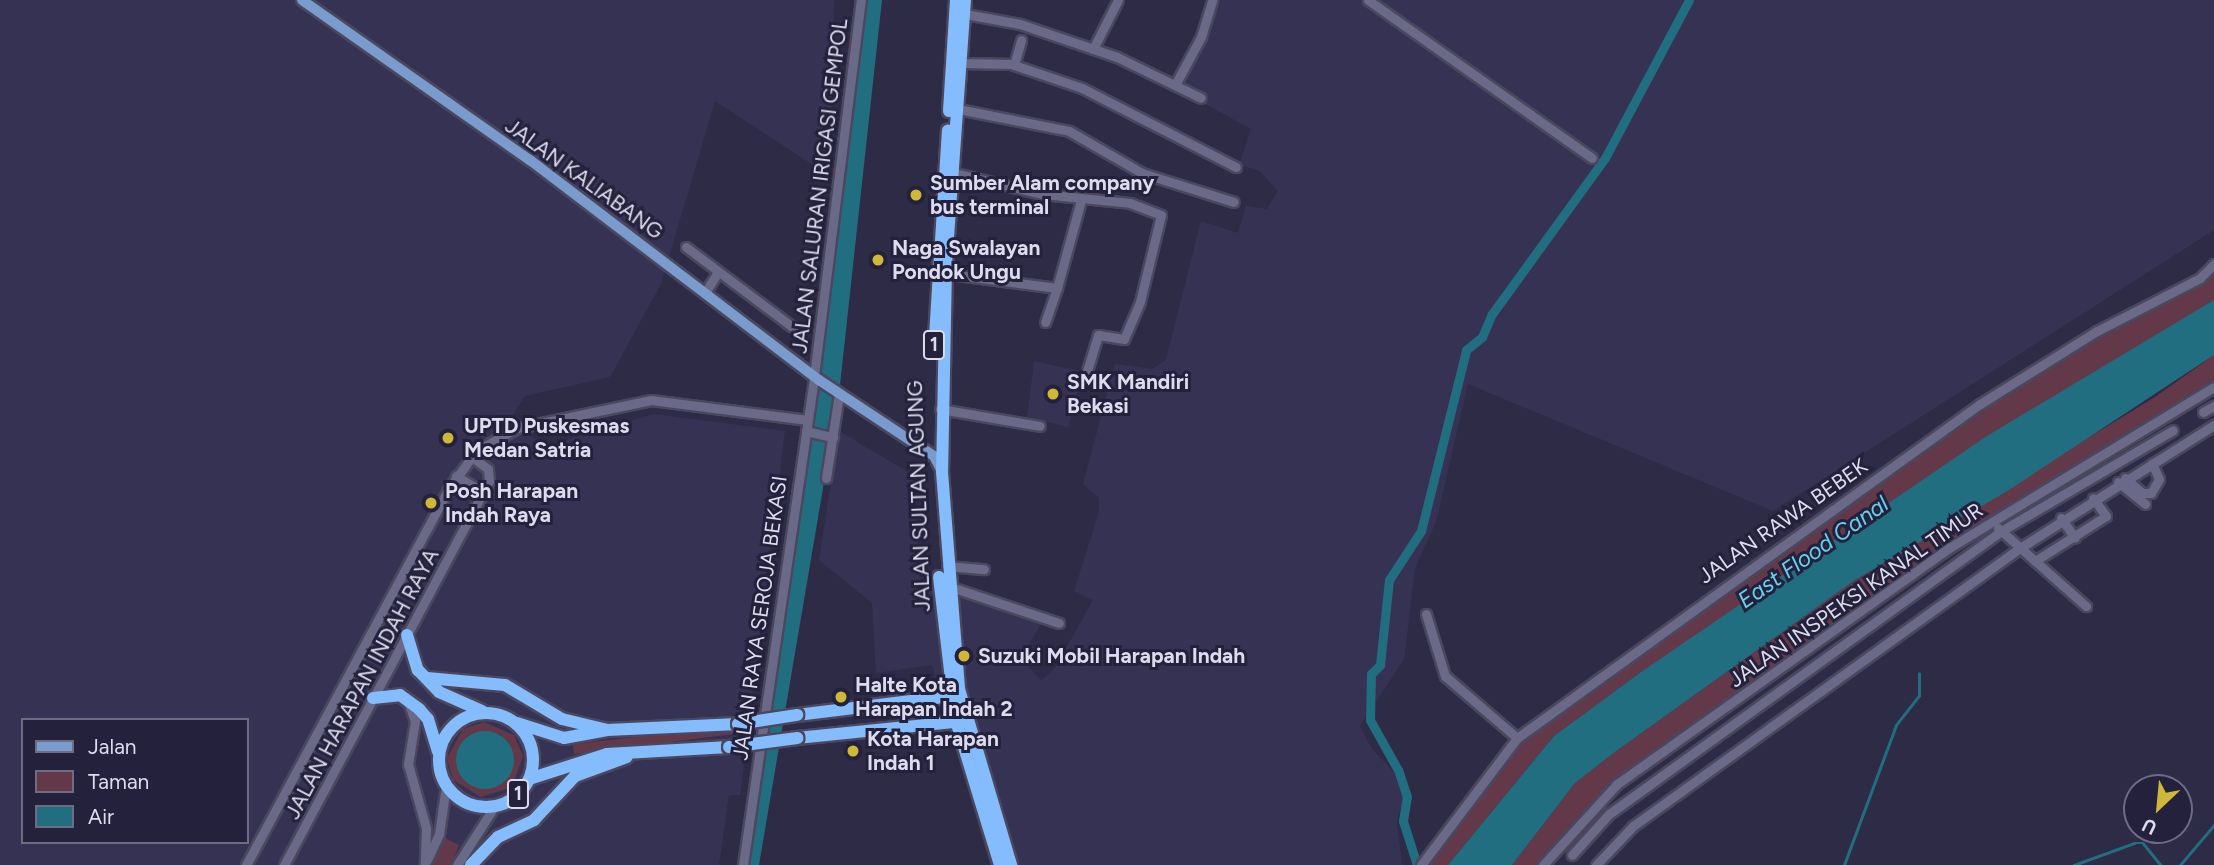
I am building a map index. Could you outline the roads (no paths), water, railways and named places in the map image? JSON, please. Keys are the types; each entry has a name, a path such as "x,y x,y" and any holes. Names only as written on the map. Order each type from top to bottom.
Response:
{"highway":[{"name":"JALAN SULTAN AGUNG","path":"950,181 958,9 965,0"},
{"name":"JALAN SULTAN AGUNG","path":"958,9 963,63 945,218 934,456 947,673 1011,865"},
{"name":"JALAN SULTAN AGUNG","path":"945,218 946,268 940,410 956,696"},
{"path":"407,635 412,658 427,678 460,705 564,738 607,730 738,724 956,696"},
{"path":"927,700 943,686 947,673"},
{"path":"427,678 505,685 562,719 607,730"},
{"path":"373,698 404,697 428,719 446,786"},
{"path":"438,756 449,729 472,715 488,713"},
{"name":"JALAN SULTAN AGUNG","path":"962,721 964,740 1000,865"},
{"name":"1","path":"446,786 467,803 494,807 515,797 529,779 573,761 962,721"},
{"name":"1","path":"514,722 531,747 529,779"},
{"path":"932,726 964,740"},
{"path":"471,865 498,837 534,820 576,776 634,755"}],"main road":[{"name":"JALAN KALIABANG","path":"302,0 706,291 839,394 934,456"},
{"path":"934,456 942,472"}],"street":[{"name":"JALAN SALURAN IRIGASI GEMPOL","path":"817,378 861,0"},
{"path":"1093,49 1118,0"},
{"path":"1175,85 1201,37 1212,0"},
{"path":"1368,0 1592,158"},
{"path":"958,9 1020,24 1093,49 1201,98"},
{"path":"1014,65 1021,40"},
{"path":"963,63 1014,65 1082,88 1236,167"},
{"path":"958,109 1069,131 1142,173 1234,202"},
{"path":"950,181 1081,200 1130,203 1162,217 1140,302 1124,339 1098,335 1087,371"},
{"path":"1045,322 1081,200"},
{"path":"686,247 797,331"},
{"name":"JALAN RAWA BEBEK","path":"1422,865 1428,853 1517,738 1980,404 2097,331 2200,278 2214,264"},
{"path":"946,268 957,275 1057,288"},
{"path":"706,291 718,272"},
{"name":"JALAN RAYA SEROJA BEKASI","path":"743,865 808,420 817,378"},
{"name":"JALAN INSPEKSI KANAL TIMUR","path":"1543,865 1617,784 1993,523 2214,387"},
{"path":"826,478 839,394"},
{"path":"456,476 484,492 490,472 471,456 516,428 651,400 808,420"},
{"path":"2203,412 2214,407"},
{"path":"940,410 1040,426"},
{"path":"1596,865 1633,826 2061,519 2214,425"},
{"path":"1572,855 1609,814 2001,531 2173,430"},
{"path":"807,431 833,437"},
{"name":"JALAN HARAPAN INDAH RAYA","path":"246,865 456,476 471,456"},
{"path":"2121,480 2142,492 2151,493 2159,479 2151,463"},
{"path":"2121,480 2145,504"},
{"name":"JALAN HARAPAN INDAH RAYA","path":"284,865 484,492"},
{"path":"2035,561 2106,516 2093,498"},
{"path":"2061,519 2075,538"},
{"path":"1993,523 2086,606"},
{"path":"947,566 984,569"},
{"path":"948,586 1059,623"},
{"path":"1426,614 1445,676 1517,738"},
{"path":"404,697 415,713 408,764 426,828 425,865"},
{"path":"425,865 439,834 446,786"},
{"path":"457,865 494,807"}],"water":[{"path":"861,0 882,0 839,394 759,865 743,865"},
{"path":"2214,300 2214,355 2009,490 1855,580 1615,752 1575,783 1512,865 1448,865 1554,736 1641,672 1987,436"},
{"path":"485,731 506,739 514,760 506,781 485,789 464,781 456,760 464,739"}],"waterway":[{"path":"1417,865 1403,821 1407,797 1398,770 1370,720 1371,674 1380,665 1389,580 1421,531 1466,350 1482,337 1492,314 1605,158 1689,0"},
{"path":"1844,865 1896,725 1919,696 1919,674"},
{"path":"2180,865 2214,825"},
{"path":"2074,865 2134,843 2143,843 2161,865"}],"place":[{"name":"Sumber Alam company bus terminal","path":"916,195"},
{"name":"Naga Swalayan Pondok Ungu","path":"878,260"},
{"name":"SMK Mandiri Bekasi","path":"1053,394"},
{"name":"UPTD Puskesmas Medan Satria","path":"448,438"},
{"name":"Posh Harapan Indah Raya","path":"431,503"},
{"name":"Suzuki Mobil Harapan Indah","path":"964,656"},
{"name":"Halte Kota Harapan Indah 2","path":"841,697"},
{"name":"Kota Harapan Indah 1","path":"853,751"}],"water label":[{"name":"East Flood Canal","path":"1813,552"}]}
